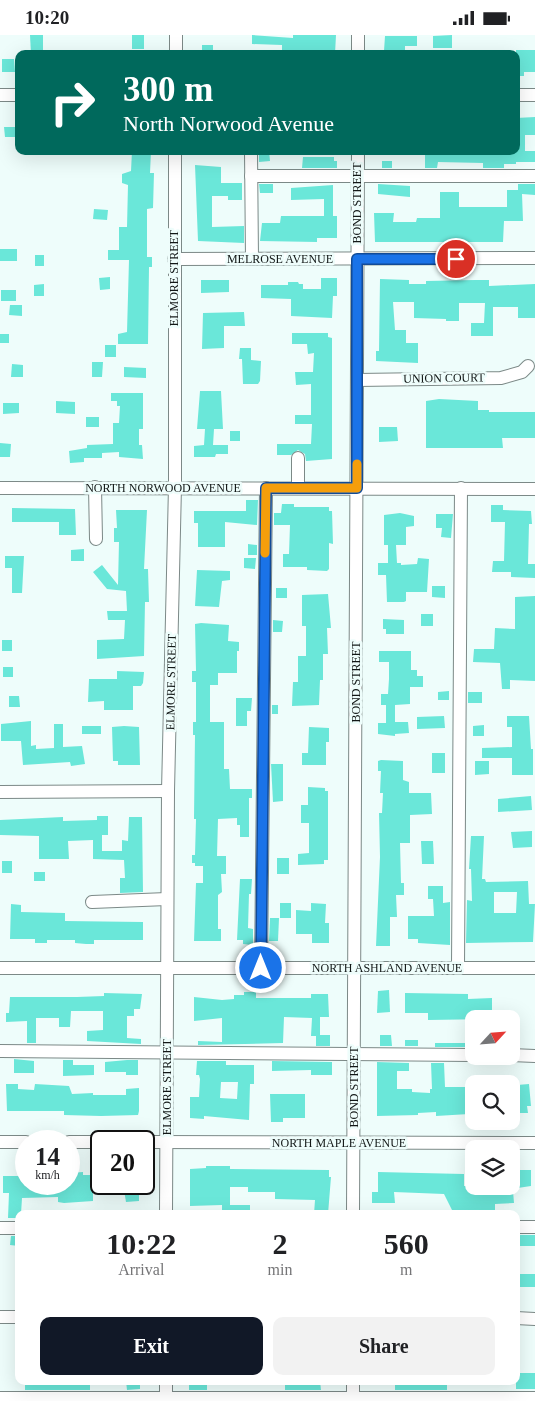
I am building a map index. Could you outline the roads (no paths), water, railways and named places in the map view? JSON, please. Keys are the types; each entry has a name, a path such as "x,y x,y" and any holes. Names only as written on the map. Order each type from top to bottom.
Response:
{"street":[{"path":"176,35 176,50"},
{"path":"358,35 358,50"},
{"path":"0,95 15,95"},
{"path":"520,95 535,95"},
{"name":"ELMORE STREET","path":"166,1210 168,791 175,486 175,155"},
{"path":"251,155 252,259"},
{"name":"BOND STREET","path":"353,1210 358,155"},
{"path":"251,176 535,176"},
{"name":"MELROSE AVENUE","path":"174,259 535,258"},
{"name":"UNION COURT","path":"356,380 501,378 522,372 528,366"},
{"path":"298,458 298,488"},
{"name":"NORTH NORWOOD AVENUE","path":"0,488 175,486 535,489"},
{"path":"95,487 96,539"},
{"path":"261,968 266,488"},
{"path":"458,968 461,488"},
{"path":"0,792 168,791"},
{"path":"92,902 168,899"},
{"name":"NORTH ASHLAND AVENUE","path":"0,968 535,968"},
{"path":"0,1051 465,1055"},
{"path":"520,1055 535,1055"},
{"path":"0,1142 15,1142"},
{"name":"NORTH MAPLE AVENUE","path":"155,1142 535,1143"},
{"path":"520,1227 535,1227"},
{"path":"0,1228 15,1228"},
{"path":"0,1317 15,1317"},
{"path":"520,1319 535,1319"},
{"path":"166,1385 166,1399"},
{"path":"353,1385 353,1400"},
{"path":"0,1398 353,1400 535,1398"}]}
